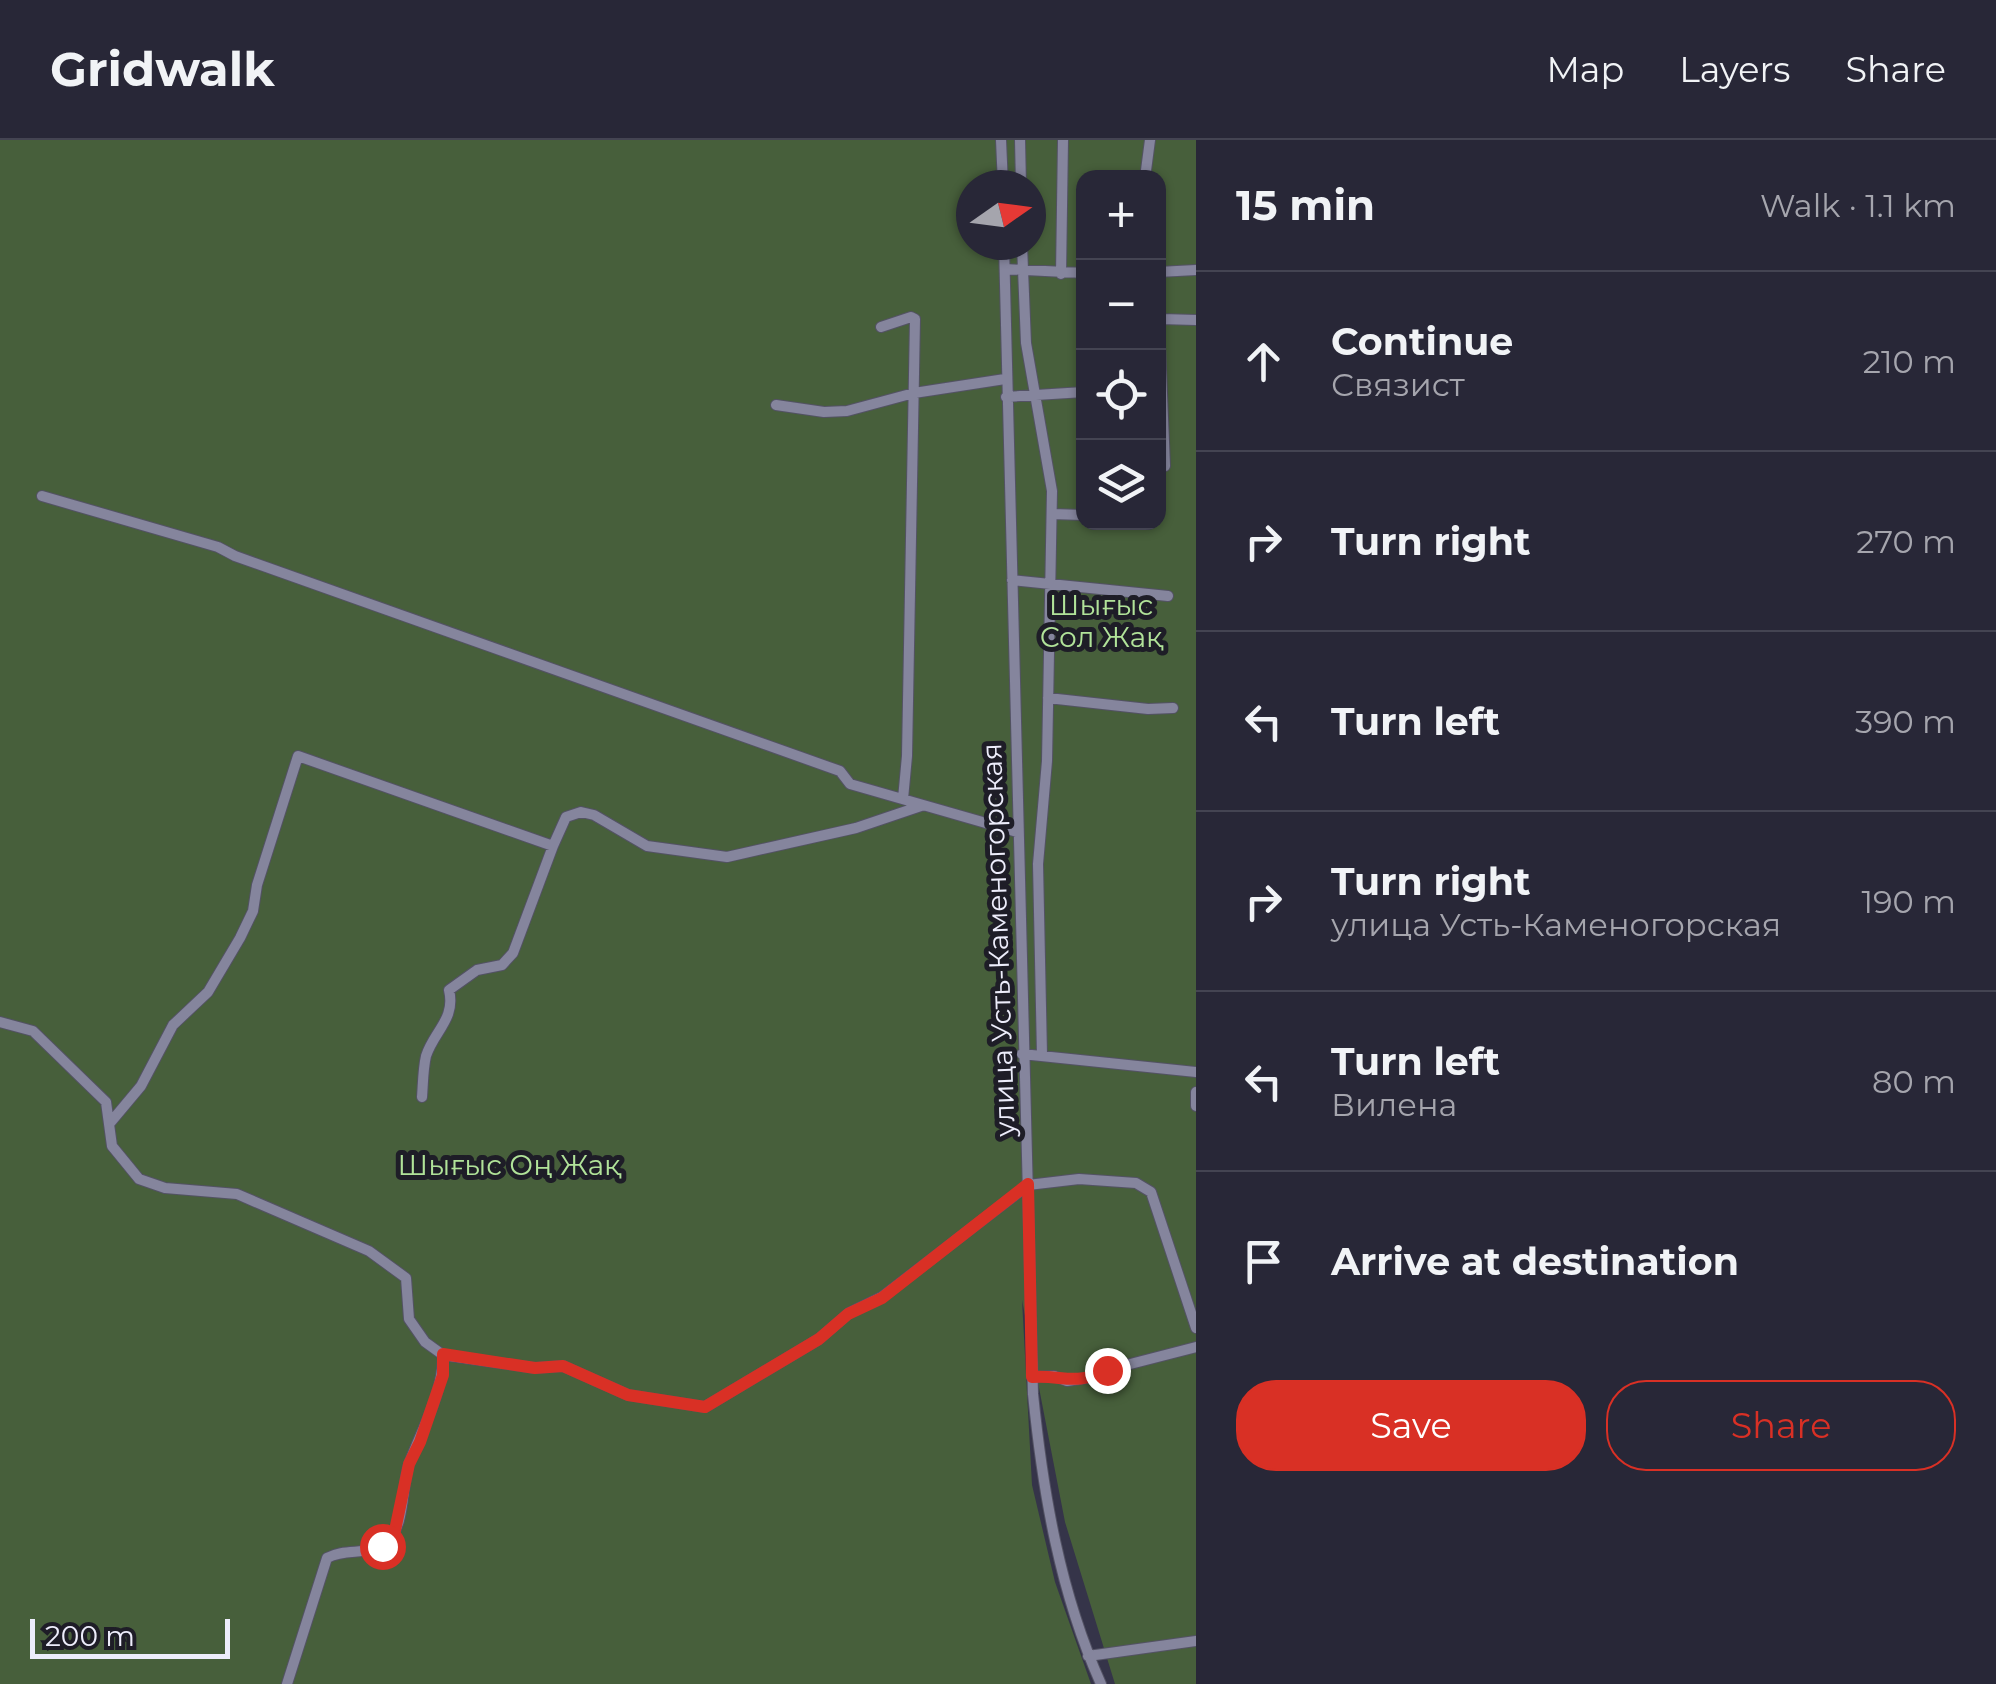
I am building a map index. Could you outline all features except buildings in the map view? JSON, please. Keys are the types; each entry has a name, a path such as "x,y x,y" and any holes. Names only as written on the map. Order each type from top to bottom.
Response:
{"street":[{"path":"1001,140 1002,170"},
{"path":"1020,140 1021,170"},
{"path":"1062,274 1063,140"},
{"path":"1146,170 1150,140"},
{"name":"улица Усть-Каменогорская","path":"1005,260 1032,1377 1054,1541 1088,1656 1101,1684"},
{"path":"1023,260 1026,343 1052,490 1048,698 1038,864 1042,1055"},
{"path":"1005,269 1076,274"},
{"path":"1166,272 1196,270"},
{"path":"881,327 912,317 915,320 907,756 902,799"},
{"path":"1166,319 1196,320"},
{"path":"1162,350 1164,440"},
{"path":"776,406 847,411 914,393 1006,379"},
{"path":"1006,397 1076,392"},
{"path":"42,496 218,547 840,771 850,784 1017,832"},
{"path":"1052,514 1076,514"},
{"path":"1012,580 1168,596"},
{"path":"1048,698 1148,710 1173,708"},
{"path":"110,1123 142,1086 173,1025 208,992 240,938 253,911 257,886 298,756 553,846"},
{"path":"422,1097 426,1055 448,1021 452,1001 449,990 477,970 502,965 513,953 566,817 581,812 603,819 648,846 727,857 856,828 920,806"},
{"path":"0,1022 33,1030 106,1102 112,1146 139,1179 166,1188 236,1194 369,1250 406,1278 409,1320 425,1342 443,1354 535,1368 563,1366 628,1395 705,1407 819,1339 848,1314 882,1298 1028,1184 1079,1179 1136,1184 1151,1192 1196,1328"},
{"path":"1022,1054 1196,1072"},
{"path":"1196,1092 1196,1106"},
{"path":"1032,1377 1054,1376 1066,1381 1092,1377 1196,1347"},
{"path":"287,1684 327,1558 341,1550 368,1552 394,1535 409,1464 443,1375 443,1354"},
{"path":"1088,1656 1196,1641"}],"green space":[{"name":"Шығыс Оң Жақ","path":"0,140 1196,140 1196,1684 1115,1684 1065,1522 1022,1300 1032,1485 1055,1582 1091,1684 0,1684"}],"route":[{"path":"382,1546 394,1535 409,1464 443,1375 443,1354 535,1368 563,1366 628,1395 705,1407 819,1339 848,1314 882,1298 1028,1184 1032,1377 1054,1376 1066,1381 1107,1370"}],"park label":[{"name":"Шығыс Сол Жақ","path":"1101,621"}]}
